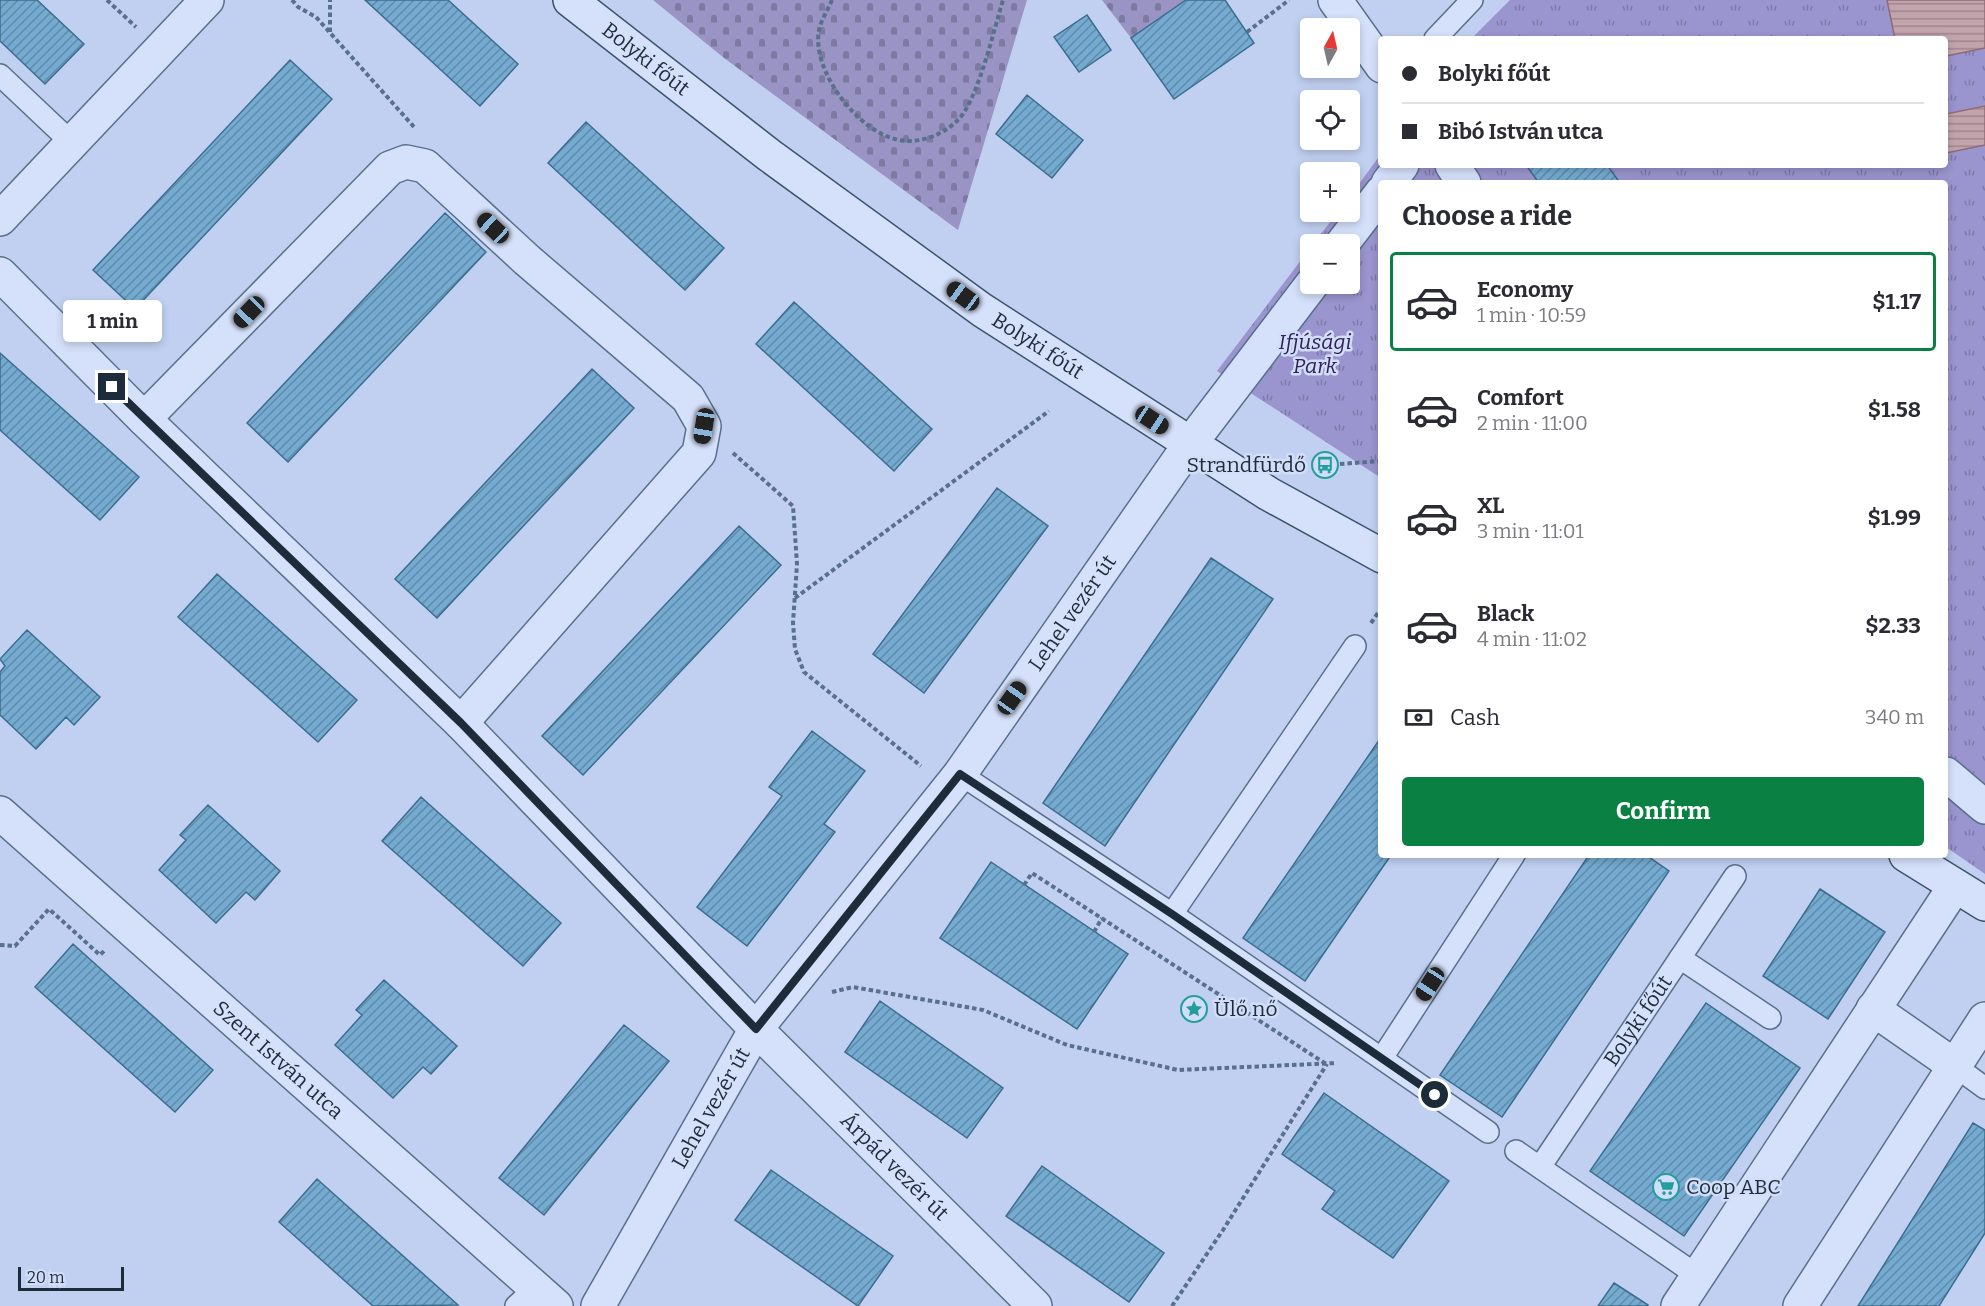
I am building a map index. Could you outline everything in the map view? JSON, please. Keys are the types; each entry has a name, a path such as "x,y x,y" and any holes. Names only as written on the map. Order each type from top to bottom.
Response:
{"street":[{"path":"0,219 207,0"},
{"name":"Bolyki főút","path":"570,0 768,155 982,310 1269,494 1378,554"},
{"path":"1335,0 1378,60"},
{"path":"144,419 390,168 406,162 425,166 527,260 688,398 704,426 699,453 461,723"},
{"path":"1390,180 1400,168"},
{"path":"1349,234 1378,197"},
{"name":"Árpád vezér út","path":"0,274 144,419 461,723 756,1029 1035,1306"},
{"name":"Lehel vezér út","path":"598,1306 756,1029 960,774 1190,444 1304,294"},
{"path":"1948,776 1985,807"},
{"name":"Szent István utca","path":"0,813 536,1300"},
{"path":"1911,858 1985,904"},
{"path":"1678,1306 1955,886"},
{"path":"1873,1009 1954,1066"},
{"path":"1800,1306 1985,1019"}],"lane":[{"path":"1438,36 1472,0"},
{"path":"0,75 72,143"},
{"path":"1172,914 1355,646"},
{"path":"960,774 1172,914 1488,1132"},
{"path":"1382,1058 1512,858"},
{"name":"Bolyki főút","path":"1540,1167 1735,876"},
{"path":"1680,958 1770,1018"},
{"path":"1954,1066 1985,1088"},
{"path":"1516,1151 1698,1276"}],"path":[{"path":"107,0 136,28"},
{"path":"292,0 298,7 316,17 424,137 425,166"},
{"path":"330,0 330,33"},
{"path":"832,0 819,29 819,38 820,56 826,76 836,93 861,120 878,133 899,140 917,141 937,136 958,119 970,99 985,60 1003,0"},
{"path":"1247,32 1289,0"},
{"path":"795,599 1049,411"},
{"path":"704,426 793,506 797,564 793,623 795,649 804,672 921,766"},
{"path":"1325,465 1378,461"},
{"path":"1024,885 1032,873 1327,1065"},
{"path":"0,945 15,946 50,909 66,925"},
{"path":"1094,932 1102,918"},
{"path":"824,994 853,987 983,1010 1067,1045 1178,1070 1339,1063"},
{"path":"1172,1306 1327,1065"}],"green space":[{"path":"653,0 1027,0 958,230 724,58"},
{"path":"1102,0 1186,0 1131,38"},
{"name":"Ifjúsági Park","path":"1510,0 1985,0 1985,874 1948,848 1948,180 1378,180 1378,476 1217,371 1300,262 1300,294 1360,294 1360,234 1321,234 1330,222 1360,222 1360,182 1378,158 1378,168 1948,168 1948,36 1474,36"}],"shaded area":[{"path":"1887,0 1985,0 1985,48 1948,56 1948,36 1894,36"},
{"path":"1985,106 1985,145 1948,153 1948,114"}],"building":[{"path":"0,0 37,0 84,44 45,84 0,41"},
{"path":"365,0 448,0 518,64 480,106"},
{"path":"1186,0 1225,0 1254,43 1174,99 1131,38"},
{"path":"1087,15 1111,50 1079,72 1054,37"},
{"path":"290,60 332,99 135,309 93,270"},
{"path":"1027,95 1083,140 1052,178 996,134"},
{"path":"586,122 724,248 685,290 548,163"},
{"path":"1528,168 1609,168 1618,180 1537,180"},
{"path":"445,213 486,252 288,462 247,423"},
{"path":"794,302 932,429 894,471 756,344"},
{"path":"0,353 139,477 100,520 0,430"},
{"path":"592,369 634,408 437,618 395,579"},
{"path":"997,488 1048,526 924,693 873,654"},
{"path":"739,526 781,565 583,775 542,736"},
{"path":"1211,558 1273,599 1105,846 1043,803"},
{"path":"217,574 357,700 318,742 178,617"},
{"path":"27,630 100,697 74,725 66,717 36,749 0,715 0,672 5,666 0,659"},
{"path":"812,731 865,771 824,824 835,832 747,946 697,907 782,796 769,787"},
{"path":"1378,742 1378,858 1389,858 1305,981 1243,938"},
{"path":"421,797 561,923 523,966 382,841"},
{"path":"208,805 280,871 255,900 246,892 216,923 159,870 186,840 180,835"},
{"path":"1587,858 1650,858 1669,871 1502,1117 1440,1075"},
{"path":"991,862 1128,954 1077,1029 940,938"},
{"path":"1820,889 1885,932 1828,1019 1763,976"},
{"path":"73,944 213,1070 175,1112 35,987"},
{"path":"384,980 457,1046 431,1074 423,1067 393,1098 335,1045 362,1015 356,1010"},
{"path":"880,1001 1003,1088 967,1138 845,1052"},
{"path":"1706,1003 1800,1068 1684,1236 1590,1171"},
{"path":"624,1025 669,1061 544,1215 499,1178"},
{"path":"1324,1093 1449,1181 1393,1258 1322,1209 1335,1191 1282,1154"},
{"path":"1973,1123 1985,1130 1985,1233 1939,1306 1858,1306"},
{"path":"1042,1166 1164,1253 1129,1302 1006,1216"},
{"path":"771,1170 893,1256 858,1306 735,1220"},
{"path":"317,1179 458,1305 373,1306 279,1222"},
{"path":"1614,1283 1648,1305 1598,1306"}],"place":[{"name":"Strandfürdő","path":"1325,465"},
{"name":"Ülő nő","path":"1194,1009"},
{"name":"Coop ABC","path":"1666,1187"}],"route":[{"path":"112,387 461,723 756,1029 960,774 1172,914 1435,1095"}]}
